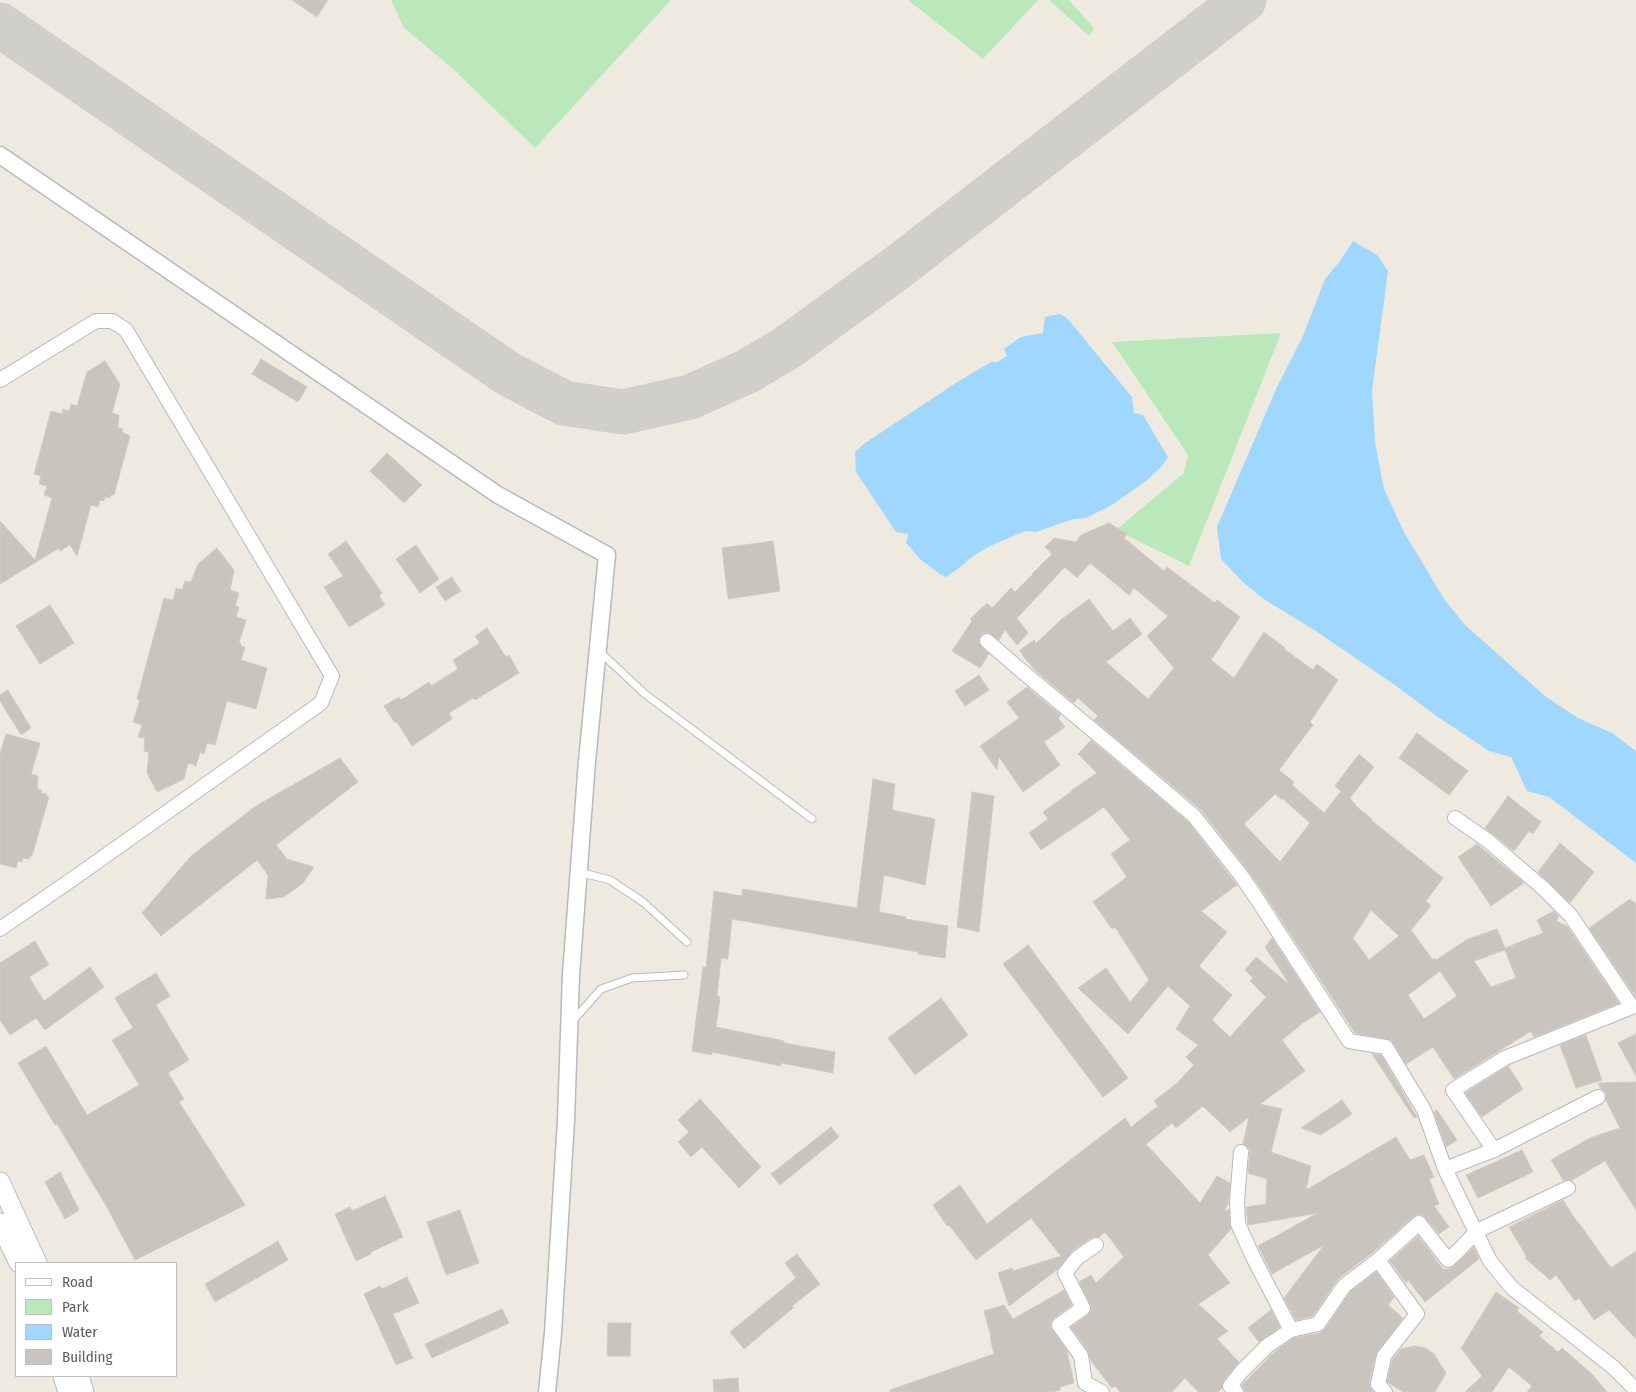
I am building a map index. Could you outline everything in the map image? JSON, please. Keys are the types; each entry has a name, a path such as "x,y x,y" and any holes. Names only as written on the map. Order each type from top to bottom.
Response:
{"main road":[{"path":"0,1182 37,1262"},
{"path":"0,1223 19,1262"},
{"path":"63,1377 68,1392"},
{"path":"79,1377 84,1392"}],"street":[{"path":"0,155 498,495 607,555 578,872 571,974 566,1120 558,1256 547,1392"},
{"path":"0,380 96,321 112,321 126,330 332,676 321,703 0,929"},
{"path":"987,640 1017,668 1194,816 1254,895 1349,1041 1386,1047 1424,1110 1445,1169 1477,1231 1490,1261 1512,1288 1613,1367 1636,1390"},
{"path":"1455,818 1487,840 1544,888 1571,916 1634,1010 1504,1058 1453,1090 1494,1150"},
{"path":"1445,1169 1494,1150 1598,1097"},
{"path":"1241,1152 1238,1224 1291,1330"},
{"path":"1236,1392 1230,1386 1267,1346 1291,1330 1318,1324 1344,1286 1378,1260 1419,1223 1448,1260 1477,1231 1568,1188"},
{"path":"1096,1245 1077,1258 1065,1273 1083,1308 1058,1326 1081,1356 1085,1383 1102,1392"},
{"path":"1378,1260 1417,1314 1384,1356 1378,1384 1385,1392"}],"lane":[{"path":"598,651 645,694 812,818"},
{"path":"578,872 610,880 644,902 687,942"},
{"path":"569,1026 601,990 632,978 684,975"}],"green space":[{"path":"391,0 671,0 535,148 452,68 404,28"},
{"path":"908,0 1038,0 983,59"},
{"path":"1049,0 1069,0 1094,28 1089,36"},
{"path":"1281,333 1189,566 1116,530 1184,473 1188,455 1112,342"}],"water":[{"path":"1353,241 1377,255 1388,271 1372,391 1375,442 1384,489 1404,532 1444,599 1465,625 1545,696 1578,718 1612,733 1636,751 1636,863 1549,797 1527,791 1511,757 1489,751 1316,631 1265,600 1244,583 1221,559 1217,527 1277,387 1303,336 1325,279"},
{"path":"1060,314 1067,318 1132,397 1134,413 1143,415 1168,457 1162,466 1146,481 1112,505 1086,518 1073,519 1036,532 1025,531 990,546 973,556 946,577 921,560 906,543 908,534 896,532 856,472 855,452 865,443 959,381 991,362 997,362 1007,356 1004,349 1021,337 1043,333 1045,317"}],"building":[{"path":"292,0 328,0 317,17"},
{"path":"261,359 307,387 298,402 252,374"},
{"path":"105,361 120,384 112,413 119,415 118,428 123,429 122,432 130,436 114,495 111,495 110,498 105,497 104,501 100,500 98,507 91,505 77,556 70,545 60,551 59,548 0,584 0,521 35,560 52,498 44,495 47,486 39,484 41,476 34,474 51,411 62,414 63,409 69,411 71,404 77,406 87,372"},
{"path":"387,453 422,485 404,503 370,471"},
{"path":"1109,523 1127,534 1124,538 1164,571 1167,567 1215,603 1217,600 1240,617 1211,660 1234,678 1264,632 1313,670 1317,664 1338,680 1310,722 1313,725 1279,770 1294,782 1292,785 1324,813 1341,791 1335,786 1359,754 1374,767 1350,798 1371,820 1443,878 1426,901 1431,906 1411,930 1433,960 1435,958 1436,960 1468,939 1497,929 1505,948 1543,933 1537,920 1554,911 1559,917 1556,921 1567,926 1619,1003 1534,1037 1531,1031 1454,1079 1433,1047 1406,1064 1391,1040 1355,1033 1247,869 1201,810 1094,720 1098,716 1078,698 1074,703 1036,671 1020,650 1034,640 1036,643 1062,619 1089,599 1113,631 1130,618 1142,634 1106,662 1148,699 1174,668 1147,636 1168,616 1134,588 1129,595 1090,563 1077,578 1065,567 1017,618 1028,633 1017,645 1005,630 999,640 989,633 984,633 980,636 979,643 989,654 980,668 952,651 972,621 970,619 987,603 992,608 1011,588 1015,592 1052,554 1045,547 1054,538 1076,542 1081,535","holes":["1275,794 1310,823 1280,862 1244,824","1371,910 1399,936 1369,960 1353,938","1505,950 1516,978 1491,987 1474,961","1440,971 1457,996 1424,1019 1408,995"]},
{"path":"346,541 382,593 379,596 385,605 349,627 324,587 343,576 328,554"},
{"path":"773,541 780,591 728,599 722,548"},
{"path":"416,545 439,579 420,593 396,559"},
{"path":"217,548 234,570 230,590 239,593 235,606 239,607 236,617 246,620 239,643 245,647 241,660 267,668 256,709 227,701 215,745 207,743 204,754 200,752 196,766 188,763 184,779 157,792 147,773 149,752 144,751 145,738 138,737 142,725 133,722 140,700 137,699 164,598 173,600 176,588 182,590 185,581 191,582 198,564"},
{"path":"452,577 461,591 445,601 436,587"},
{"path":"50,605 74,643 40,664 16,626"},
{"path":"487,628 506,657 509,655 519,673 475,700 473,698 449,713 452,719 412,746 384,706 399,697 401,700 429,682 431,686 458,669 453,660 480,643 475,636"},
{"path":"979,675 989,690 965,706 955,691"},
{"path":"1027,687 1061,715 1058,718 1065,727 1044,742 1060,765 1023,792 999,757 997,770 980,746 1019,718 1007,702"},
{"path":"8,690 31,728 21,735 0,701 0,695"},
{"path":"1417,733 1468,771 1449,795 1399,758"},
{"path":"6,734 40,743 31,774 38,776 37,789 42,790 41,793 49,797 32,856 29,859 23,858 22,862 18,861 16,868 0,864 0,754"},
{"path":"1091,740 1188,822 1237,885 1201,911 1227,932 1199,966 1232,995 1212,1020 1230,1037 1266,997 1250,981 1253,978 1245,970 1256,957 1290,985 1265,947 1272,938 1320,1012 1282,1040 1305,1071 1260,1104 1282,1109 1271,1152 1311,1166 1306,1190 1396,1137 1410,1160 1424,1155 1434,1177 1429,1179 1439,1204 1434,1206 1449,1227 1439,1234 1423,1215 1418,1214 1414,1216 1372,1253 1338,1279 1313,1316 1296,1320 1284,1298 1324,1245 1272,1274 1258,1246 1318,1213 1248,1225 1246,1207 1266,1204 1267,1179 1248,1173 1250,1152 1249,1148 1243,1144 1249,1117 1230,1132 1203,1106 1176,1128 1172,1123 1146,1144 1200,1203 1217,1176 1230,1183 1228,1204 1224,1211 1229,1210 1231,1229 1208,1255 1230,1283 1198,1304 1228,1331 1217,1339 1239,1362 1223,1381 1222,1388 1218,1392 1198,1392 1185,1378 1172,1392 1120,1392 1115,1386 1112,1388 1091,1361 1088,1351 1071,1327 1088,1315 1092,1308 1079,1282 1091,1275 1096,1283 1124,1257 1105,1232 1099,1237 1091,1238 1072,1251 1058,1269 1009,1306 998,1273 1012,1268 1013,1271 1061,1256 1031,1218 976,1260 949,1225 947,1226 933,1205 960,1185 987,1224 1125,1118 1131,1127 1158,1106 1154,1101 1177,1083 1194,1065 1186,1057 1198,1045 1176,1029 1190,1006 1168,986 1128,1034 1078,988 1106,968 1130,1002 1149,980 1115,927 1112,929 1093,902 1127,877 1111,854 1130,840 1104,807 1041,850 1029,833 1048,819 1043,812 1097,773 1078,754"},
{"path":"340,758 358,782 276,845 287,859 314,867 303,883 284,897 266,899 268,875 257,860 161,936 142,913 191,856 256,806"},
{"path":"873,779 895,784 892,810 935,819 925,885 884,875 879,912 948,926 945,958 732,919 728,959 721,958 717,996 720,997 716,1027 784,1041 784,1043 835,1052 833,1073 781,1063 781,1066 712,1052 712,1055 692,1051 703,967 706,968 714,891 742,896 743,889 857,908"},
{"path":"972,792 994,796 979,932 957,927"},
{"path":"1508,796 1541,822 1533,834 1529,831 1514,851 1485,828"},
{"path":"1560,843 1594,872 1570,903 1538,872"},
{"path":"1477,844 1524,883 1491,906 1458,857"},
{"path":"1630,899 1636,904 1636,997 1589,928"},
{"path":"35,941 49,965 29,977 44,1001 90,967 104,987 45,1030 36,1018 10,1035 0,1020 0,963"},
{"path":"1028,945 1128,1078 1103,1097 1003,964"},
{"path":"156,973 170,996 156,1005 189,1060 168,1073 184,1099 179,1102 245,1205 135,1260 108,1209 18,1063 46,1046 87,1115 139,1085 112,1040 133,1028 115,998"},
{"path":"941,998 968,1035 915,1075 888,1038"},
{"path":"1636,1034 1636,1076 1618,1043"},
{"path":"1586,1035 1602,1080 1576,1088 1560,1045"},
{"path":"1372,1054 1381,1055 1417,1117 1414,1118"},
{"path":"1508,1066 1523,1089 1482,1117 1465,1093"},
{"path":"1636,1082 1636,1210 1605,1161 1572,1180 1563,1180 1551,1160 1590,1138 1620,1128 1606,1100 1606,1093 1598,1083"},
{"path":"700,1099 761,1167 739,1188 702,1147 691,1157 678,1142 689,1132 678,1120"},
{"path":"1342,1100 1352,1114 1321,1135 1301,1128"},
{"path":"1437,1110 1457,1140 1446,1147 1434,1112"},
{"path":"831,1127 839,1137 780,1185 771,1174"},
{"path":"1522,1150 1533,1172 1478,1198 1466,1175"},
{"path":"60,1172 79,1210 65,1219 45,1182"},
{"path":"385,1196 403,1237 356,1261 335,1214 350,1207 352,1211"},
{"path":"1563,1200 1611,1268 1636,1251 1636,1339 1609,1310 1594,1320 1579,1298 1575,1301 1556,1275 1550,1280 1525,1258 1527,1257 1509,1227"},
{"path":"460,1210 479,1263 446,1275 427,1222"},
{"path":"1418,1236 1443,1269 1449,1269 1454,1266 1474,1247 1479,1259 1425,1302 1408,1280 1406,1283 1390,1261"},
{"path":"278,1241 288,1260 215,1302 205,1284"},
{"path":"797,1254 820,1284 744,1349 730,1332 796,1278 785,1263"},
{"path":"1376,1272 1394,1297 1388,1305 1403,1318 1376,1354 1369,1383 1373,1392 1245,1392 1242,1385 1273,1353 1294,1338 1320,1333 1325,1329 1350,1292"},
{"path":"407,1277 419,1303 393,1314 413,1358 396,1365 364,1294 380,1286 382,1289"},
{"path":"1064,1290 1072,1305 1054,1318 1050,1326 1067,1351 1074,1383 1060,1387 1060,1390 1052,1392 890,1392 890,1390 994,1354 984,1311 1004,1305 1013,1319"},
{"path":"1496,1292 1519,1308 1517,1311 1543,1332 1539,1336 1558,1352 1562,1348 1592,1374 1607,1392 1527,1392 1532,1386 1509,1367 1492,1392 1465,1392 1482,1376 1461,1348"},
{"path":"502,1309 509,1323 432,1358 425,1344"},
{"path":"1271,1310 1280,1327 1259,1342 1248,1328"},
{"path":"608,1323 631,1323 630,1356 607,1356"},
{"path":"1415,1346 1425,1348 1434,1354 1446,1373 1435,1392 1403,1392 1387,1382 1392,1360 1401,1349"},
{"path":"738,1378 739,1392 714,1392 713,1380"}],"taxiway":[{"path":"0,25 507,373 564,403 623,412 690,397 748,371 788,347 898,267 1244,0"}]}
